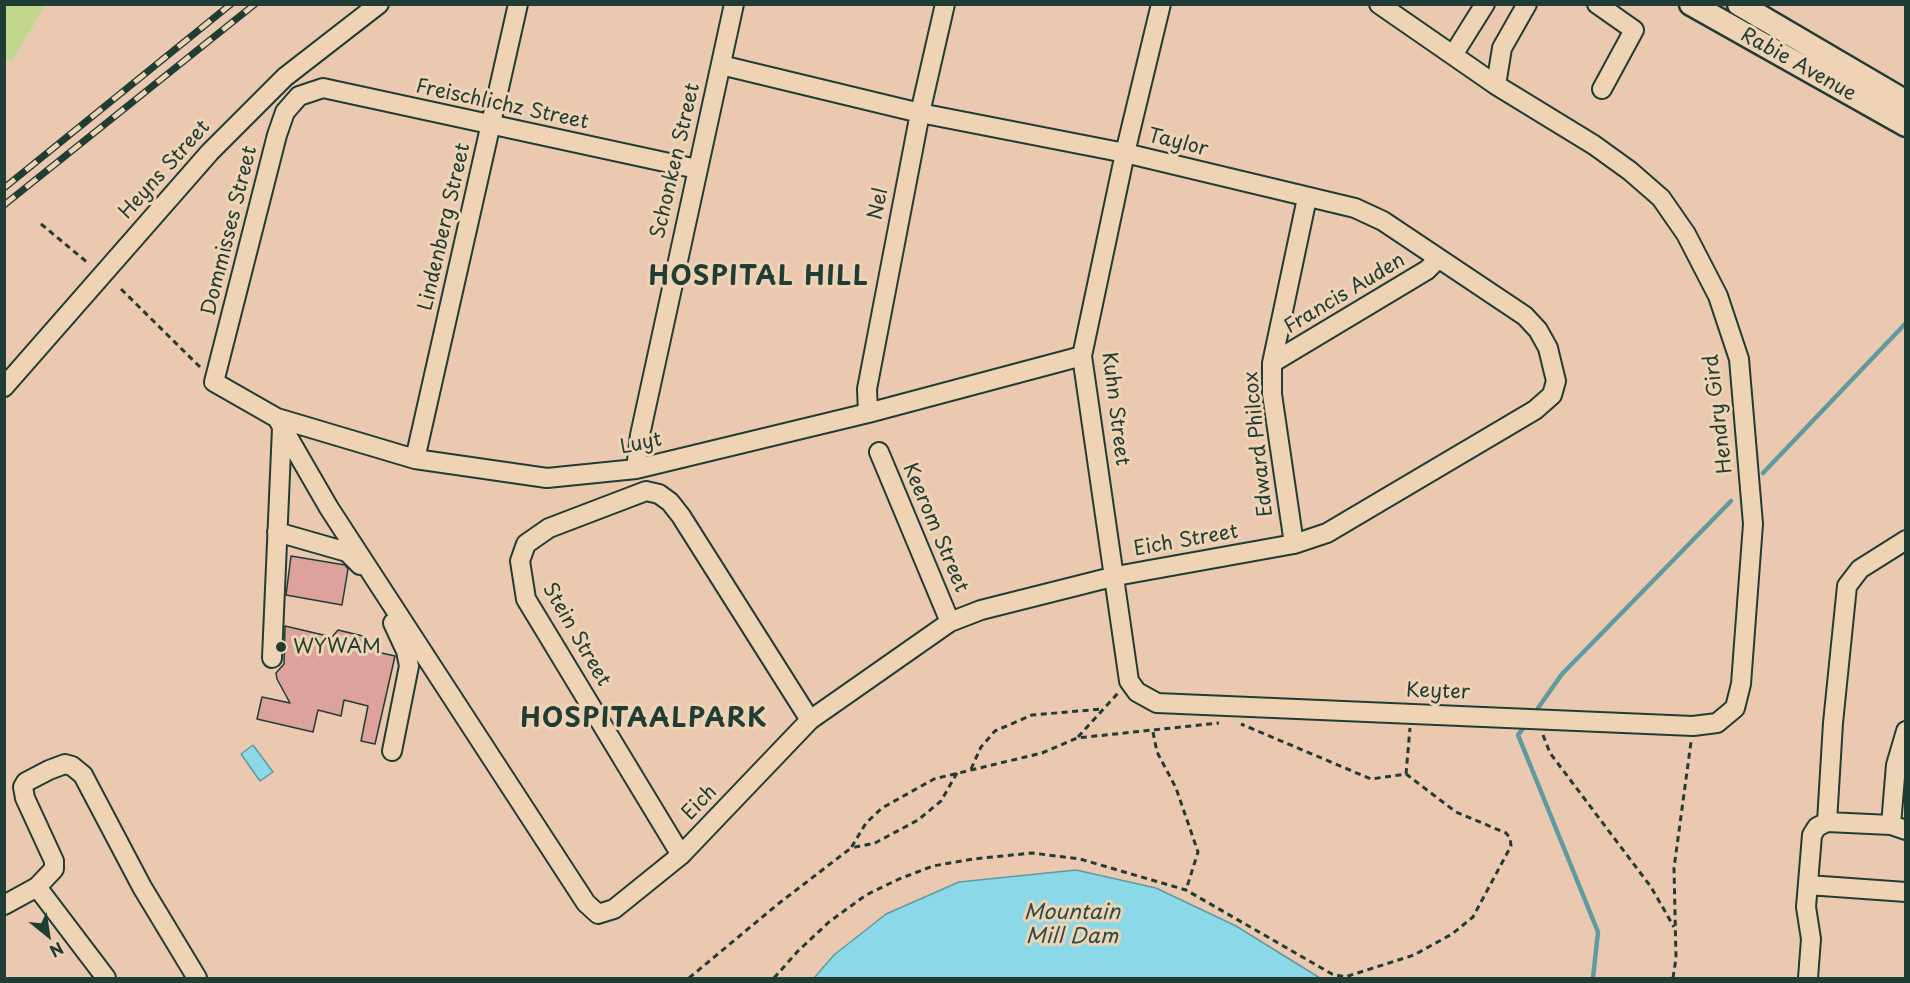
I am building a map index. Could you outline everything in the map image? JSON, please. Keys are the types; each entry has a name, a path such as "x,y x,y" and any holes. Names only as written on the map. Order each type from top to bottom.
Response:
{"main road":[{"name":"Rabie Avenue","path":"1691,4 1905,125"},
{"name":"Rabie Avenue","path":"1739,4 1905,102"}],"street":[{"name":"Heyns Street","path":"4,387 210,152 285,77 379,4"},
{"name":"Lindenberg Street","path":"415,459 518,4"},
{"name":"Schonken Street","path":"636,469 640,435 734,4"},
{"name":"Nel","path":"868,413 867,389 920,113 945,4"},
{"name":"Kuhn Street","path":"1129,681 1116,576 1082,356 1125,153 1161,4"},
{"name":"Hendry Gird","path":"1379,4 1496,86 1594,145 1630,171 1661,198 1686,234 1718,296 1739,359 1753,524 1741,684 1735,708 1717,723"},
{"path":"1453,55 1485,4"},
{"path":"1496,86 1502,48 1527,4"},
{"path":"1597,4 1634,30 1602,89"},
{"name":"Taylor","path":"721,65 920,113 1125,153 1355,208 1383,221 1525,316 1538,330 1548,348 1556,381"},
{"name":"Freischlichz Street","path":"299,96 323,88 697,169"},
{"name":"Dommisses Street","path":"214,382 277,135 285,112 299,96"},
{"name":"Edward Philcox","path":"1293,544 1272,394 1272,363 1307,198"},
{"name":"Francis Auden","path":"1272,363 1427,270 1438,259"},
{"name":"Luyt","path":"214,382 280,422 415,459 547,478 636,469 868,413 1082,356"},
{"name":"Eich Street","path":"810,720 950,622 981,610 1116,576 1293,544 1327,533 1535,410 1552,395 1556,381"},
{"path":"272,658 280,422"},
{"name":"Eich","path":"280,422 329,508 586,903 598,914 614,909 681,855 810,720"},
{"name":"Keerom Street","path":"879,452 950,622"},
{"name":"Stein Street","path":"681,855 526,599 520,561 526,544 549,528 646,491 659,494 670,502 681,516 810,720"},
{"path":"278,532 351,555 360,565 400,636 409,666 392,751"},
{"path":"1827,822 1833,723 1847,586 1860,569 1905,540"},
{"name":"Keyter","path":"1129,681 1144,698 1157,703 1693,726 1717,723"},
{"path":"1808,978 1810,950 1806,907 1812,835 1817,827 1827,822 1898,828 1900,790 1896,765 1905,732"},
{"path":"4,905 37,887 50,876 54,869 54,861 25,798 23,787 26,782 65,764 78,768 142,886 197,978"},
{"path":"1808,885 1905,892"},
{"path":"37,887 106,978"}],"path":[{"path":"41,224 88,263"},
{"path":"121,289 214,382"},
{"path":"1077,738 1129,681"},
{"path":"970,770 981,747 995,731 1032,715 1103,709"},
{"path":"1406,774 1411,714"},
{"path":"774,978 829,922 866,895 933,866 1032,853 1080,859 1185,890 1332,974 1345,977 1414,955 1452,934 1473,917 1487,895 1512,842 1506,833 1456,812 1406,774 1371,779 1234,721 1243,717"},
{"path":"1536,719 1550,753 1651,887 1676,929"},
{"path":"689,978 778,904 851,848 866,823 882,808 934,779 1042,753 1077,738 1230,722"},
{"path":"1673,978 1676,929 1674,868 1693,726"},
{"path":"1153,731 1157,752 1180,798 1198,852 1185,890"},
{"path":"851,848 875,843 918,820 941,801 957,773"}],"green space":[{"path":"4,5 46,5 11,62 5,58"}],"water":[{"path":"253,745 273,772 260,781 241,754"},
{"name":"Mountain Mill Dam","path":"1076,870 1156,888 1236,926 1320,978 814,978 834,955 886,914 959,882"}],"building":[{"path":"291,556 345,565 348,569 342,605 286,595"},
{"path":"285,626 332,637 338,630 367,637 364,649 395,656 375,744 361,741 368,706 344,700 341,716 318,710 313,732 257,719 262,697 290,703 276,673 284,664"}],"waterway":[{"path":"1763,473 1906,323"},
{"path":"1538,708 1562,674 1731,501"},
{"path":"1522,730 1518,735 1598,932 1593,978"}],"railway":[{"path":"4,188 231,4"},
{"path":"4,205 255,4"}],"place":[{"name":"WYWAM","path":"281,647"}],"district":[{"name":"HOSPITAL HILL","path":"759,278"},
{"name":"HOSPITAALPARK","path":"644,720"}]}
